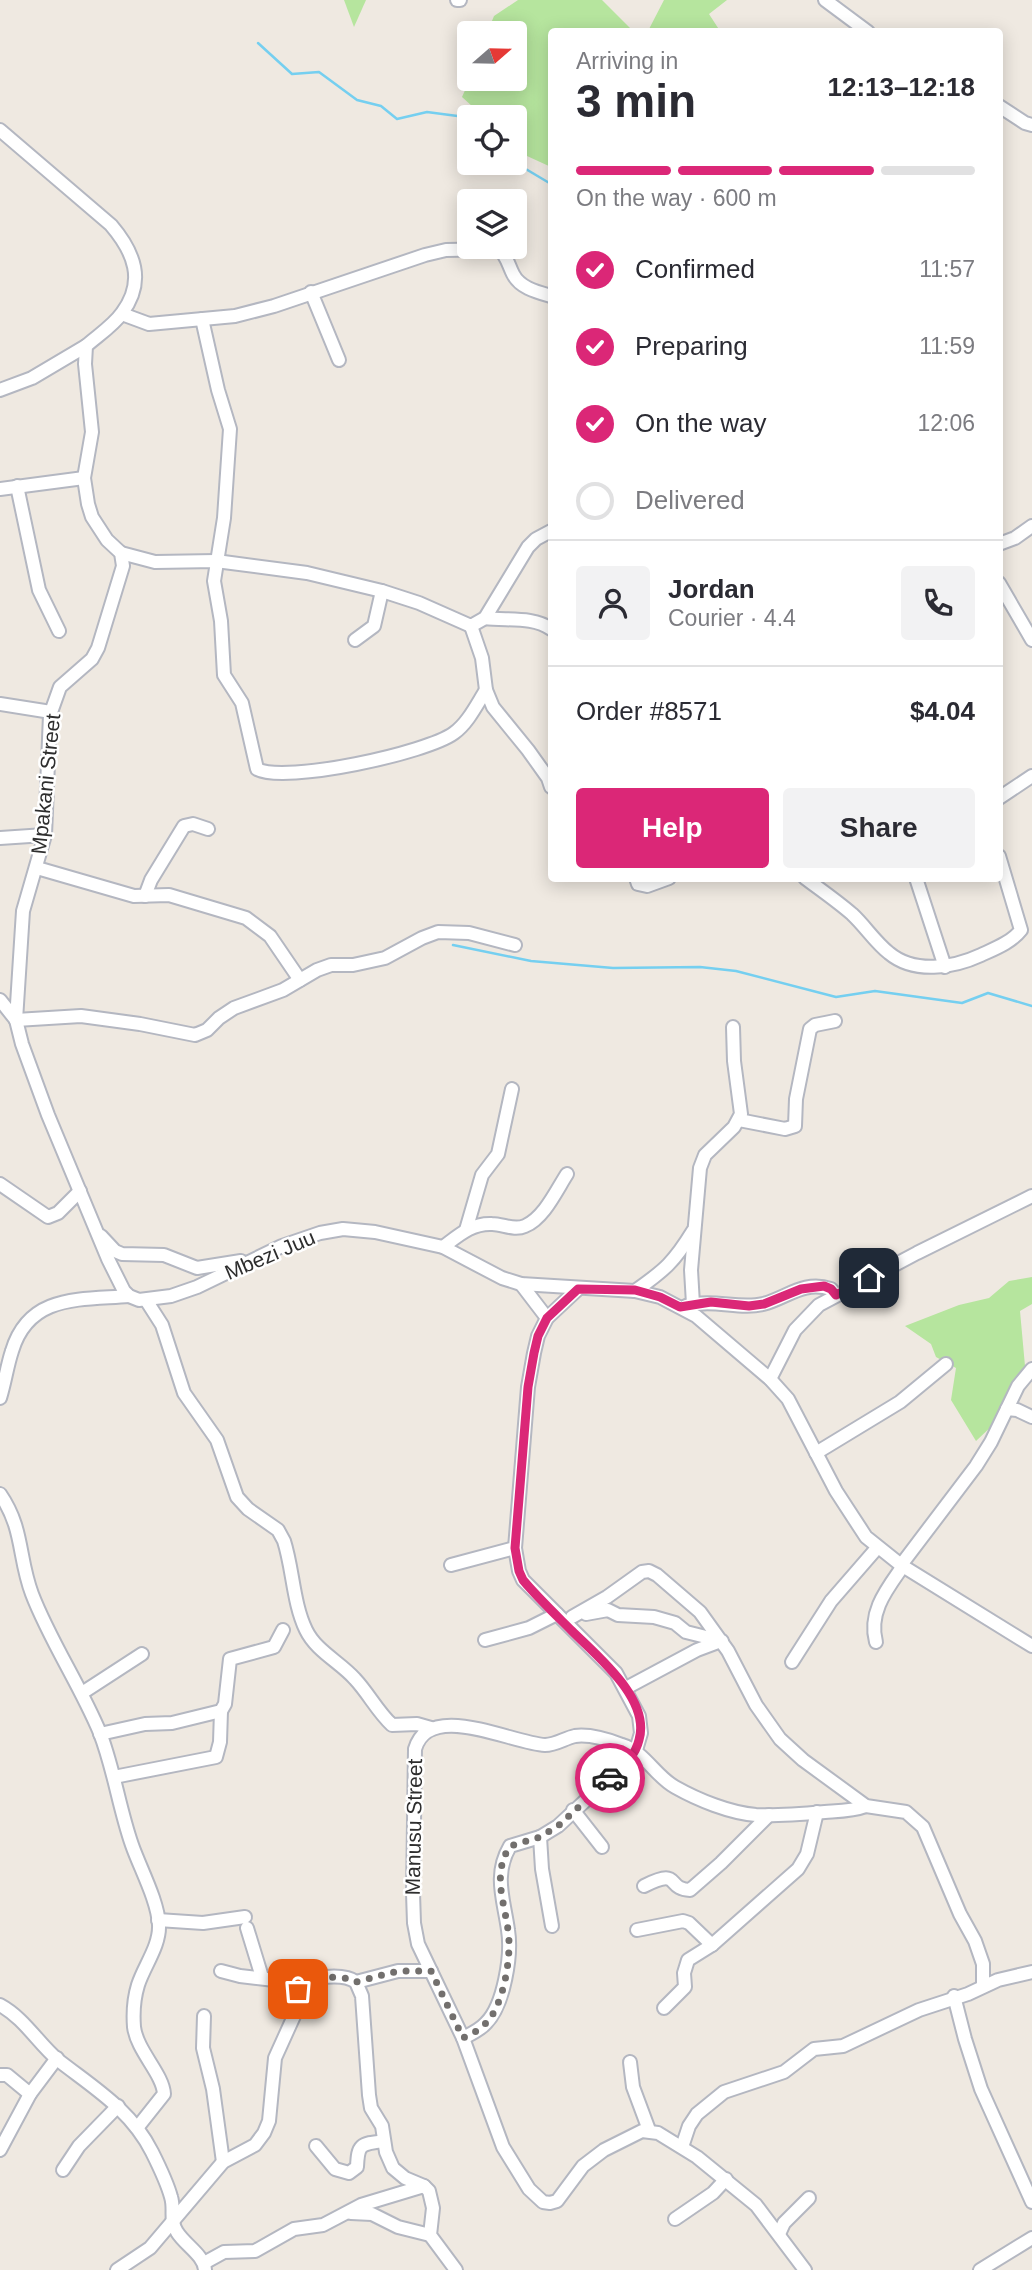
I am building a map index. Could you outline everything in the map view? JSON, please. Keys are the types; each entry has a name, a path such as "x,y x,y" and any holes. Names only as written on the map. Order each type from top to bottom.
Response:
{"street":[{"path":"825,0 863,28"},
{"path":"1003,109 1032,125"},
{"path":"0,130 111,225 126,243 134,259 136,272 132,293 122,314 86,346 32,378 0,390"},
{"path":"122,314 149,324 248,313 446,250 499,249 505,255 514,276 527,288 548,295"},
{"path":"311,292 339,360"},
{"path":"202,319 230,438 224,519 214,581 221,621 224,675 242,703 254,765 261,772 301,771 390,758 430,745 455,733 470,716 486,690"},
{"path":"86,346 85,364 92,432 84,478 92,517 107,540 121,553 155,562 216,561 307,573 382,591 476,623 539,621 548,627"},
{"path":"0,489 84,478"},
{"path":"17,486 39,590 59,631"},
{"path":"1003,542 1032,526"},
{"path":"548,533 528,547 476,623 486,690 493,706 548,778"},
{"name":"Mpakani Street","path":"121,553 123,566 98,649 92,659 60,687 51,712 45,835 23,911 16,1020 35,1082 96,1231 114,1274 129,1296"},
{"path":"1003,590 1032,640"},
{"path":"355,640 374,626 382,591"},
{"path":"0,705 51,712"},
{"path":"1003,795 1032,776"},
{"path":"145,896 151,880 184,826 193,824 208,829"},
{"path":"0,838 45,835"},
{"path":"37,868 134,896 169,895 225,910 254,922 270,936 300,980"},
{"path":"810,882 854,916 894,957 926,966 945,967 967,962 984,954 1013,938 1021,930 1003,869"},
{"path":"637,882 647,886 658,882"},
{"path":"917,882 945,967"},
{"path":"0,1000 16,1020 81,1016 195,1035 207,1030 234,1008 272,995 325,967 385,958 438,932 469,933 515,945"},
{"path":"739,1120 785,1129 795,1126 796,1099 810,1029 816,1024 835,1021"},
{"path":"686,1306 698,1183 705,1155 739,1120 741,1108 736,1080 733,1027"},
{"path":"466,1230 482,1175 498,1154 512,1089"},
{"path":"443,1247 475,1226 525,1226 534,1220 548,1203 567,1174"},
{"path":"0,1184 48,1217 58,1213 80,1191"},
{"path":"770,1379 794,1330 819,1305 1032,1196"},
{"path":"635,1290 664,1271 681,1251 696,1224"},
{"name":"Mbezi Juu","path":"146,1300 185,1292 296,1241 343,1229 376,1232 443,1247 502,1278 521,1284"},
{"path":"96,1231 118,1253 164,1255 190,1267 254,1260"},
{"path":"521,1284 635,1290 686,1306 770,1379 788,1399 857,1527 877,1548 1032,1646"},
{"path":"521,1284 547,1318"},
{"path":"686,1306 711,1302 749,1306 764,1304 788,1292 814,1287 831,1289 836,1295"},
{"path":"463,2038 488,2022 503,1986 509,1945 500,1887 505,1853 510,1846 540,1837 558,1826 626,1763 636,1750 641,1724 626,1688 607,1663 571,1623 556,1614 523,1580 515,1548 528,1387 538,1336 547,1318 578,1289"},
{"path":"0,1398 13,1348 24,1324 33,1315 60,1303 129,1296 146,1300 162,1325 184,1393 218,1440 237,1497 248,1509 278,1530 284,1541 302,1620 313,1641 354,1677 372,1704 392,1725 418,1724 431,1728"},
{"path":"816,1453 900,1402 946,1364"},
{"path":"876,1642 873,1624 878,1605 902,1565 976,1466 991,1442 1017,1386 1032,1369"},
{"path":"1007,1409 1032,1417"},
{"path":"0,1494 15,1518 32,1594 100,1734 158,1920 158,1937 138,1985 134,2004 134,2029 138,2044 162,2085 164,2094 137,2128"},
{"path":"452,1565 515,1548"},
{"path":"792,1662 831,1601 877,1548"},
{"path":"571,1623 642,1572 649,1571 657,1575 688,1601 722,1641 756,1705 780,1740 866,1806 906,1812 923,1827 960,1914 975,1941 983,1964 983,1986"},
{"path":"571,1623 608,1610 618,1615 646,1615 675,1623 686,1632 722,1641"},
{"path":"485,1640 529,1628 556,1614"},
{"path":"114,1777 216,1756 219,1752 221,1712 225,1704 230,1658 274,1647 283,1630"},
{"path":"626,1688 687,1655 722,1641"},
{"path":"82,1693 142,1654"},
{"path":"100,1734 221,1712"},
{"name":"Manusu Street","path":"636,1750 615,1742 581,1736 549,1745 459,1726 431,1728 418,1739 415,1749 414,1923 418,1944 463,2038 503,2147 529,2189 543,2202 557,2200 583,2166 597,2154 634,2133 649,2130"},
{"path":"636,1750 674,1787 742,1812 769,1815 856,1810 866,1806"},
{"path":"573,1810 602,1847"},
{"path":"664,2008 685,1987 684,1973 688,1960 712,1945 798,1869 807,1854 817,1812"},
{"path":"644,1886 668,1877 683,1890 690,1890 769,1815"},
{"path":"540,1837 542,1869 552,1926"},
{"path":"158,1920 246,1923 262,1977"},
{"path":"637,1930 682,1921 689,1923 712,1945"},
{"path":"220,1971 301,1983 346,1977 356,1982 362,1996 371,2108 382,2126 389,2160 398,2173 429,2191 432,2199 430,2235"},
{"path":"356,1982 398,1971 431,1971"},
{"path":"682,2147 689,2126 697,2114 724,2092 784,2072 814,2049 843,2046 954,1996 968,1994 983,1986 1032,1972"},
{"path":"117,2270 150,2248 223,2162 255,2145 267,2127 275,2058 294,2016 301,1983"},
{"path":"954,1996 981,2088 1032,2202"},
{"path":"0,2006 11,2011 57,2058 118,2106 137,2128 152,2152 170,2195 172,2221 177,2232 204,2266 224,2252 255,2250 294,2229 323,2225 369,2203 424,2186"},
{"path":"204,2016 203,2048 213,2090 223,2162"},
{"path":"0,2151 30,2094 57,2058"},
{"path":"630,2062 633,2087 649,2130 682,2147 726,2179 756,2206 805,2270"},
{"path":"0,2075 7,2075 30,2094"},
{"path":"63,2170 79,2146 118,2106"},
{"path":"316,2147 335,2169 349,2173 357,2167 356,2153 359,2150 368,2143 384,2141"},
{"path":"675,2219 713,2193 726,2179"},
{"path":"779,2234 784,2223 808,2198"},
{"path":"344,2214 372,2214 398,2227 430,2235 456,2270"},
{"path":"980,2270 1032,2238"}],"green space":[{"path":"344,0 366,0 354,27"},
{"path":"518,0 602,0 630,28 548,28 548,166 527,156 527,105 471,105 462,97 465,91 527,91 527,21 492,21 494,16"},
{"path":"664,0 727,0 709,14 718,28 650,28"},
{"path":"1032,1277 1032,1304 1020,1311 1025,1366 995,1423 976,1441 951,1400 956,1368 936,1357 931,1344 905,1326 959,1305 989,1298 1009,1281"}],"waterway":[{"path":"258,43 292,74 319,72 357,100 381,106 397,119 427,112 457,116"},
{"path":"527,170 548,182"},
{"path":"453,945 531,961 613,968 700,967 736,971 836,997 875,991 962,1003 988,993 1032,1006"}],"way so far":[{"path":"298,1989 301,1983 310,1980 346,1977 356,1982 398,1971 431,1971 463,2038 480,2029 488,2022 497,2004 507,1963 508,1928 500,1887 505,1853 510,1846 540,1837 558,1826 610,1778"}],"route":[{"path":"610,1778 636,1750 641,1733 639,1716 616,1673 523,1580 515,1548 528,1387 541,1327 578,1289 635,1290 660,1297 680,1307 711,1302 749,1306 764,1304 788,1292 814,1287 824,1286 836,1295 869,1278"}]}
